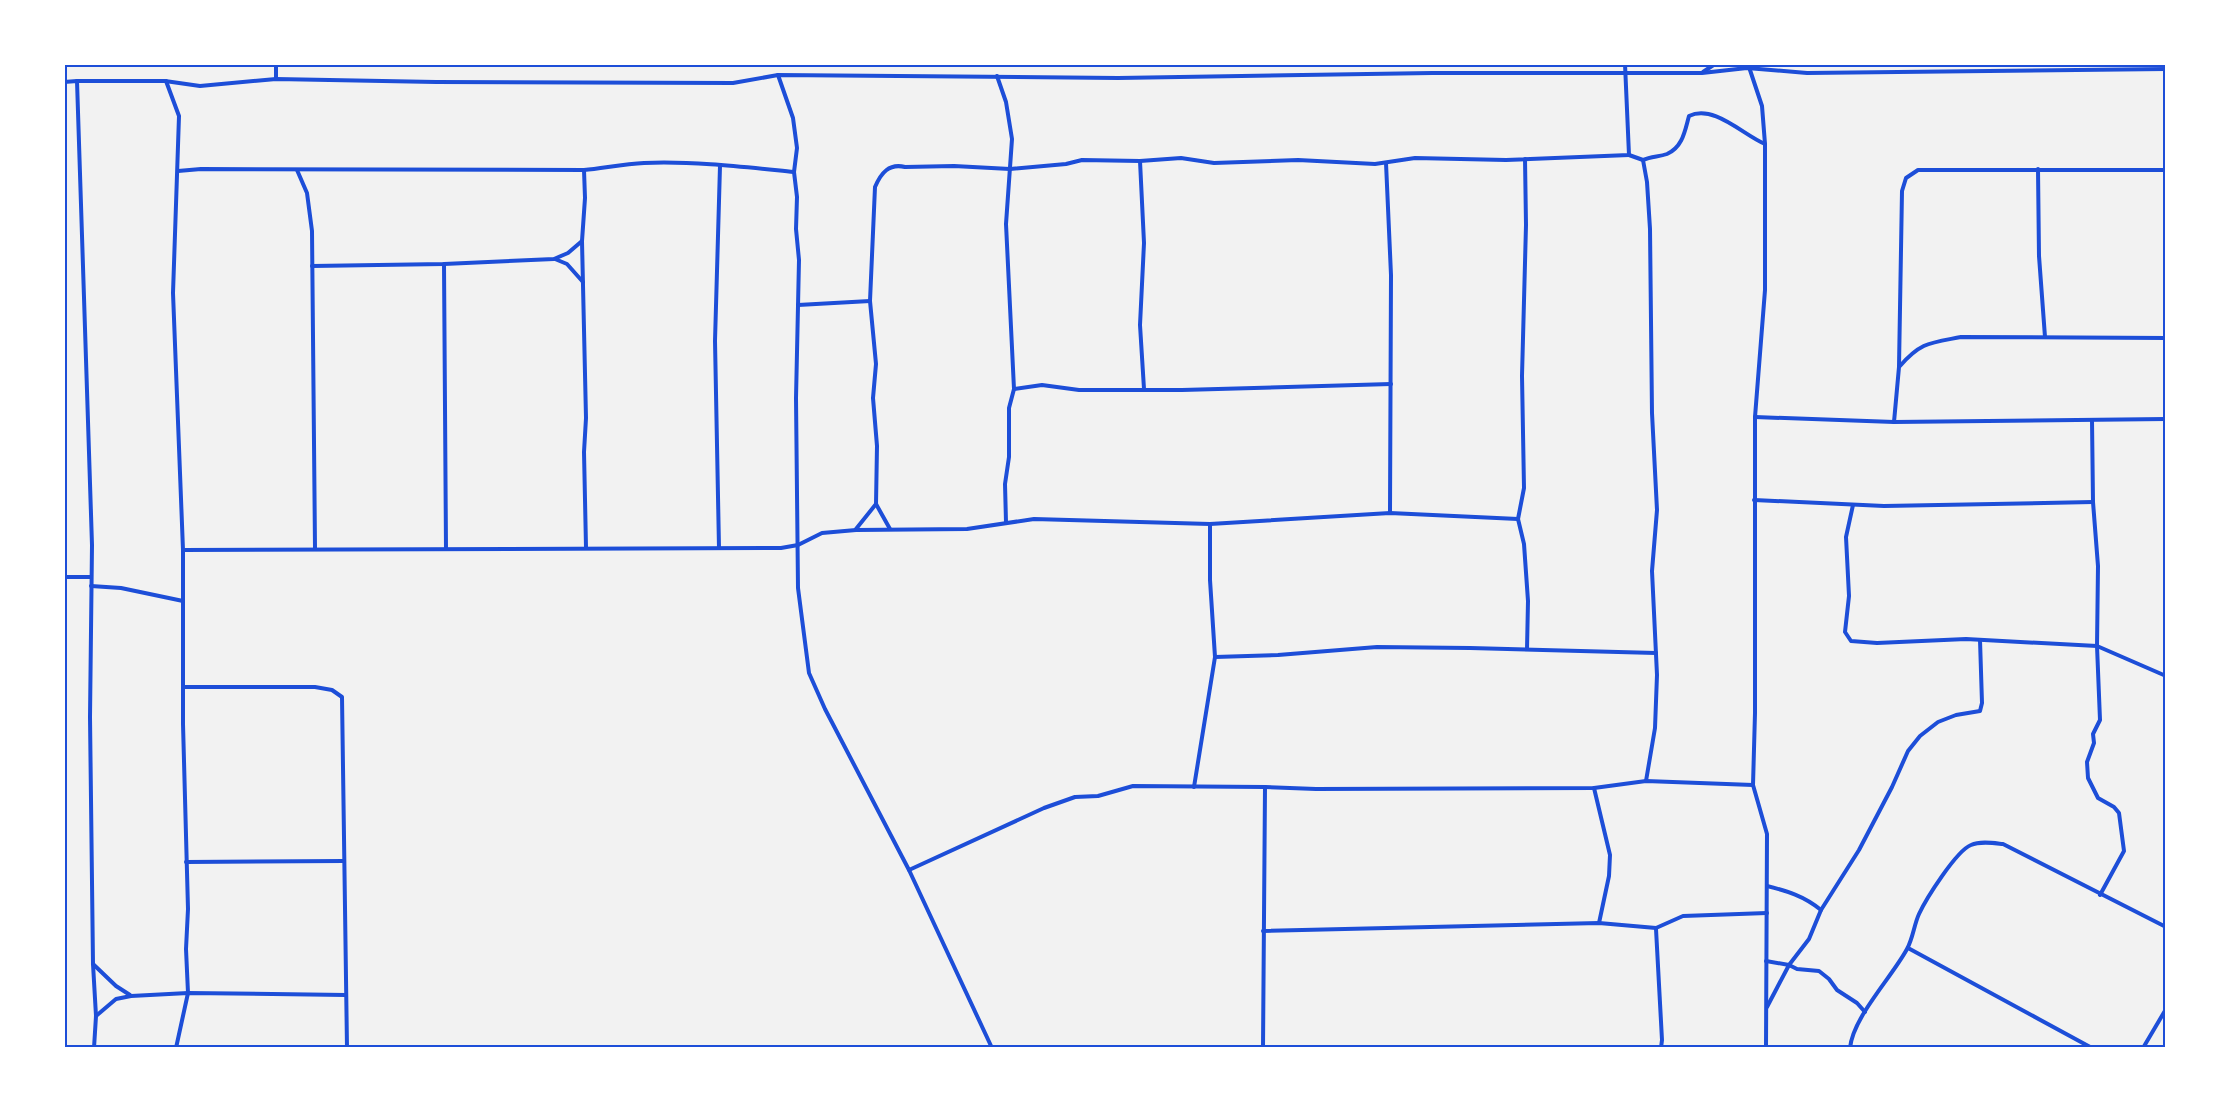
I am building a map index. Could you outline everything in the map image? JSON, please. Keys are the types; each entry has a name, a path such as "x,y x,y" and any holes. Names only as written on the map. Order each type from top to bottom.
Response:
{"street":[{"path":"276,64 276,79"},
{"path":"1625,64 1629,155"},
{"path":"1702,73 1715,64"},
{"path":"1747,66 1762,106 1765,144 1766,290 1755,417 1753,785 1767,834 1766,1047"},
{"path":"64,82 165,81 200,86 276,79 733,83 778,75 1118,78 1432,73 1702,73 1747,66 1807,73 2166,69"},
{"path":"778,75 793,118 797,148 794,172 799,260 796,398 798,588 809,673 825,709 909,870 992,1047"},
{"path":"997,76 1010,119 1012,153 1006,224 1014,389 1009,408 1009,457 1005,484 1006,522"},
{"path":"77,81 92,533 90,717 93,964 96,1016 94,1047"},
{"path":"165,81 179,116 173,293 183,550 188,993 176,1047"},
{"path":"890,530 876,504 877,446 873,398 876,364 870,301 875,187 880,175 896,165 905,167 994,166 1010,169 1066,164 1082,160 1140,161 1181,158 1214,163 1298,160 1386,163 1415,158 1525,159 1629,155 1643,160 1667,154 1676,149 1682,141 1689,116 1696,113 1708,113 1728,122 1750,138 1765,144"},
{"path":"1525,159 1526,225 1522,375 1524,488 1518,519 1524,544 1528,601 1527,649"},
{"path":"1643,160 1650,229 1652,413 1657,510 1652,571 1656,653 1655,728 1646,782"},
{"path":"1140,161 1144,243 1140,325 1144,389"},
{"path":"178,171 201,169 584,170 641,163 683,163 757,167 794,172"},
{"path":"1386,163 1391,275 1390,513"},
{"path":"719,548 715,341 720,166"},
{"path":"2038,169 2039,256 2045,337"},
{"path":"297,170 307,193 310,210 315,548"},
{"path":"584,170 582,241 586,548"},
{"path":"1894,422 1899,367 1902,191 1906,178 1918,170 2165,170 2166,190"},
{"path":"312,266 444,264 554,259 568,253 582,241"},
{"path":"554,259 567,264 583,282"},
{"path":"444,264 446,549"},
{"path":"798,305 870,301"},
{"path":"1899,367 1914,350 1929,343 1961,338 2166,338"},
{"path":"1014,389 1048,385 1079,390 1246,389 1391,384"},
{"path":"1755,417 1894,422 2166,419"},
{"path":"2092,420 2093,502 2098,567 2097,646 2100,720 2093,734 2094,743 2087,762 2088,778 2098,798 2114,807 2119,813 2124,851 2100,895"},
{"path":"1754,500 1853,505 2093,502"},
{"path":"856,530 876,504"},
{"path":"1853,505 1846,537 1849,596 1845,632 1851,641 1876,644 1966,639 2097,646 2166,676"},
{"path":"183,550 781,548 798,545 822,533 856,530 967,529 1034,519 1210,524 1390,513 1518,519"},
{"path":"1194,787 1215,657 1210,580 1210,524"},
{"path":"64,577 91,577"},
{"path":"91,586 122,588 183,601"},
{"path":"1767,1007 1789,965 1809,939 1821,910 1859,850 1908,751 1920,736 1938,722 1956,715 1980,711 1982,703 1980,640"},
{"path":"1215,657 1278,655 1377,647 1656,653"},
{"path":"184,687 315,687 332,690 342,697 347,1047"},
{"path":"909,870 1044,808 1075,797 1098,796 1133,786 1316,789 1594,788 1646,782 1753,785"},
{"path":"1263,1047 1265,787"},
{"path":"1594,788 1610,855 1609,876 1602,899 1599,923"},
{"path":"1850,1047 1855,1029 1908,948 1918,916 1931,892 1959,854 1970,845 1988,842 2002,844 2166,927"},
{"path":"186,862 344,861"},
{"path":"1767,886 1791,892 1809,900 1821,910"},
{"path":"1263,931 1599,923 1656,928 1683,916 1767,913"},
{"path":"1656,928 1661,1047"},
{"path":"1908,948 2092,1047"},
{"path":"1766,961 1789,965 1797,969 1820,971 1837,990 1866,1012"},
{"path":"93,964 116,986 131,996"},
{"path":"96,1016 116,999 131,996 188,993 346,995"},
{"path":"2143,1047 2166,1009"}]}
